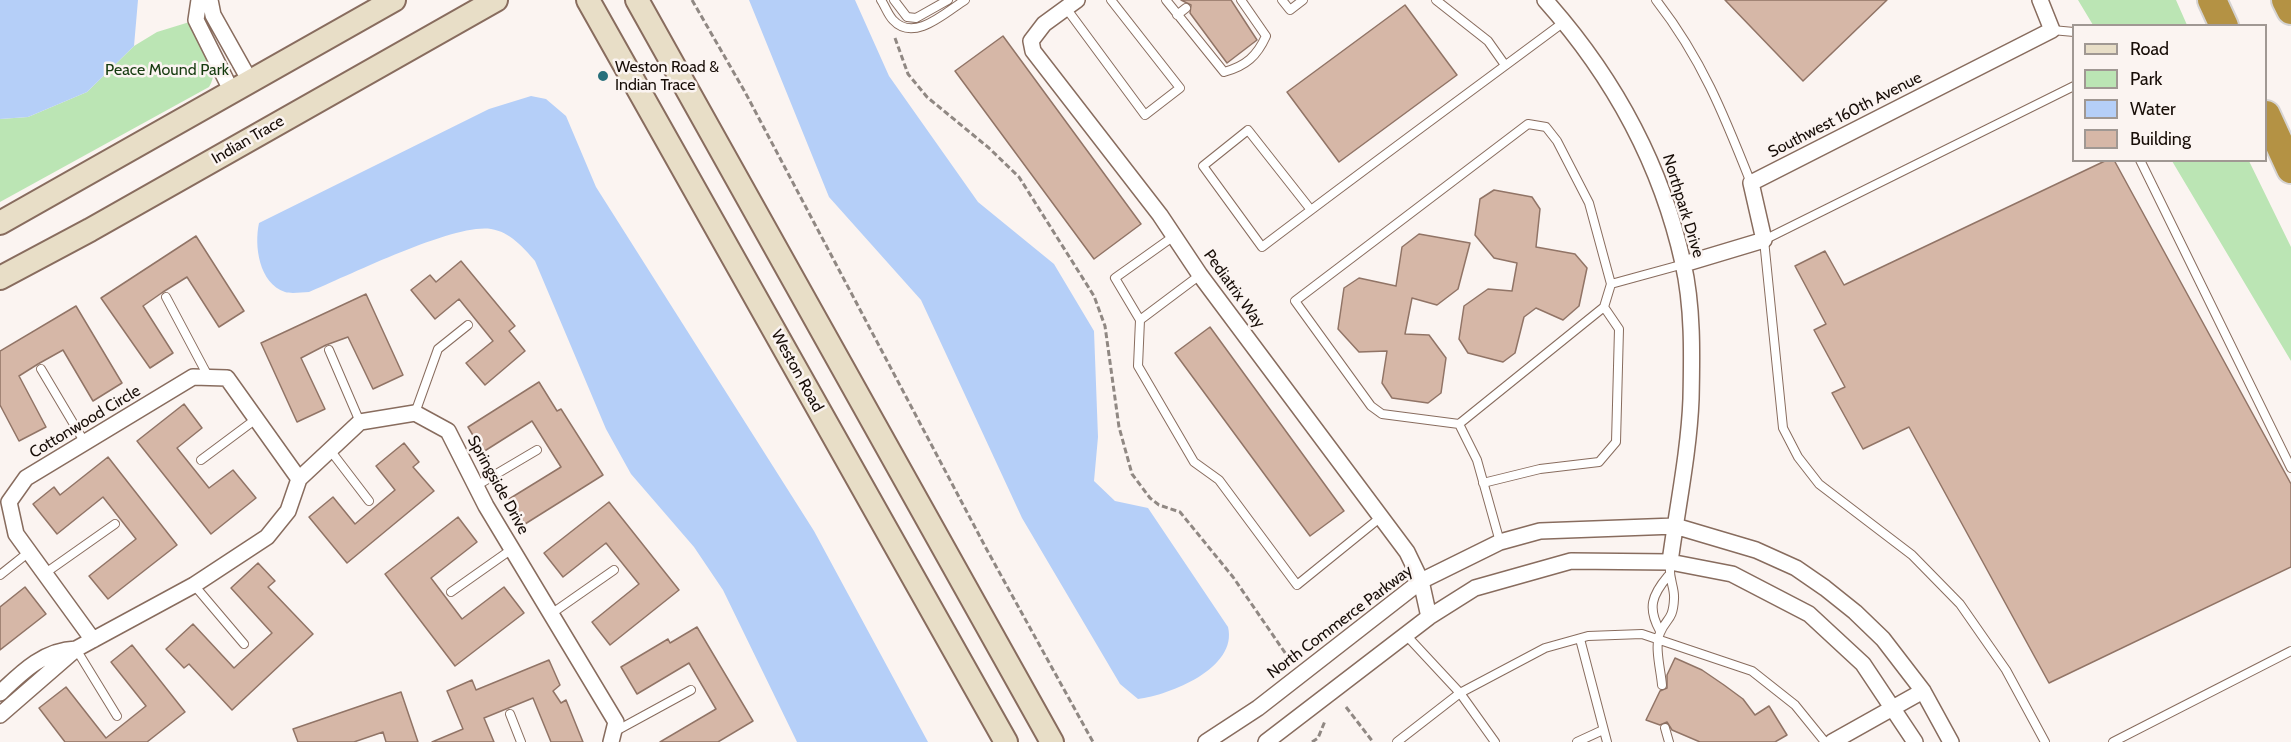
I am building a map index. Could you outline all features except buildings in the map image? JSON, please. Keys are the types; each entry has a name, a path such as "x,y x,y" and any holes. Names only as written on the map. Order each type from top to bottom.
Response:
{"highway":[{"path":"2212,0 2222,24"},
{"path":"2286,0 2291,10"},
{"path":"2267,119 2291,169"}],"main road":[{"path":"0,223 394,0"},
{"name":"Indian Trace","path":"0,278 90,230 496,0"},
{"name":"Weston Road","path":"588,0 1006,742"},
{"path":"638,0 1052,742"}],"street":[{"path":"199,0 196,20 241,86"},
{"path":"210,0 213,15 241,86"},
{"name":"Northpark Drive","path":"1545,0 1564,22 1612,90 1644,143 1684,264 1691,327 1691,401 1669,569"},
{"path":"2040,0 2052,30"},
{"name":"Pediatrix Way","path":"1071,4 1044,24 1031,41 1034,51 1174,236 1200,275 1407,552 1421,581 1429,617"},
{"name":"Southwest 160th Avenue","path":"1751,183 2052,30"},
{"path":"1684,264 1764,240 1751,183"},
{"name":"Cottonwood Circle","path":"93,640 15,534 5,501 26,478 193,377 209,378"},
{"path":"209,378 227,378 299,478"},
{"path":"0,716 76,649 194,585 267,537 288,511 299,478 360,422 415,413"},
{"name":"Springside Drive","path":"415,413 448,431 512,549 616,722 612,737"},
{"name":"North Commerce Parkway","path":"1206,742 1258,708 1421,581 1500,542 1540,531 1675,525 1756,550 1796,568 1855,612 1883,639 1923,691 1951,742"},
{"path":"1266,742 1429,617 1475,588 1571,561 1732,574 1809,614 1863,664 1915,742"},
{"path":"0,693 20,674 53,652 76,649"},
{"path":"1832,742 1923,691"}],"lane":[{"path":"881,0 893,20 903,27 918,29 965,0"},
{"path":"894,0 907,17 916,18 948,0"},
{"path":"1071,4 1145,115 1180,88 1111,0"},
{"path":"1166,0 1224,72 1240,68 1258,54 1266,36 1241,0"},
{"path":"1282,0 1290,10 1303,0"},
{"path":"1436,0 1488,40 1505,65"},
{"path":"1656,0 1677,27 1714,90 1751,183"},
{"path":"1177,15 1186,8"},
{"path":"1311,210 1248,130 1203,165 1262,247 1564,22"},
{"path":"2052,30 2072,32"},
{"path":"2044,742 2006,670 1960,604 1912,555 1819,484 1798,457 1783,428 1764,240 2072,86"},
{"path":"1528,124 1546,127 1557,141 1589,203 1611,284 1604,307 1459,424 1382,414 1371,406 1295,301 1528,124"},
{"path":"2141,162 2291,468"},
{"path":"1174,236 1115,278 1140,320 1138,366 1194,462 1219,480 1297,585 1381,518"},
{"path":"1611,284 1684,264"},
{"path":"1140,320 1200,275"},
{"path":"166,297 209,378"},
{"path":"1484,483 1540,469 1599,462 1616,442 1619,329 1604,307"},
{"path":"415,413 438,350 468,325"},
{"path":"329,350 360,422"},
{"path":"41,369 85,443"},
{"path":"201,460 256,419"},
{"path":"1459,424 1477,460 1500,542"},
{"path":"330,450 369,501"},
{"path":"476,486 537,450"},
{"path":"44,574 115,524"},
{"path":"451,592 512,549"},
{"path":"0,575 29,552"},
{"path":"1662,685 1659,635 1652,617 1655,591 1669,569"},
{"path":"1659,635 1671,620 1675,596 1669,569"},
{"path":"551,614 614,570"},
{"path":"194,585 244,644"},
{"path":"1397,742 1461,693 1545,648 1580,639 1642,634 1659,635 1752,671 1795,705 1825,742"},
{"path":"1406,635 1461,693 1495,742"},
{"path":"1580,639 1607,742"},
{"path":"76,649 117,716"},
{"path":"2113,742 2291,651"},
{"path":"612,737 691,690"},
{"path":"510,714 521,742"},
{"path":"1665,728 1669,742"},
{"path":"1577,742 1603,730"}],"path":[{"path":"692,0 745,92 977,531 1093,742"},
{"path":"889,28 916,85 941,111 989,148 1018,177 1094,296 1105,326 1113,395 1132,474 1150,498 1159,505 1180,512 1233,577 1290,660"},
{"path":"1347,706 1373,742"},
{"path":"1312,742 1318,738 1325,721"}],"green space":[{"path":"2078,0 2176,0 2187,24 2092,24"},
{"name":"Peace Mound Park","path":"196,20 213,62 213,79 209,87 0,202 0,119 28,117 87,92 134,46 157,32"},
{"path":"2173,162 2249,162 2291,247 2291,361"}],"water":[{"path":"0,0 138,0 134,46 87,92 28,117 0,119"},
{"path":"749,0 855,0 889,76 978,202 1054,264 1094,331 1098,437 1094,481 1115,501 1148,508 1228,627 1228,642 1223,655 1199,677 1167,692 1138,699 1120,684 1022,518 921,300 829,197"},
{"path":"531,96 546,99 566,116 596,187 814,531 928,742 797,742 723,590 694,547 631,474 606,429 535,261 510,237 491,229 474,229 452,234 401,252 309,292 285,292 269,281 258,253 259,223 489,109"}],"place":[{"name":"Weston Road & Indian Trace","path":"603,76"}]}
